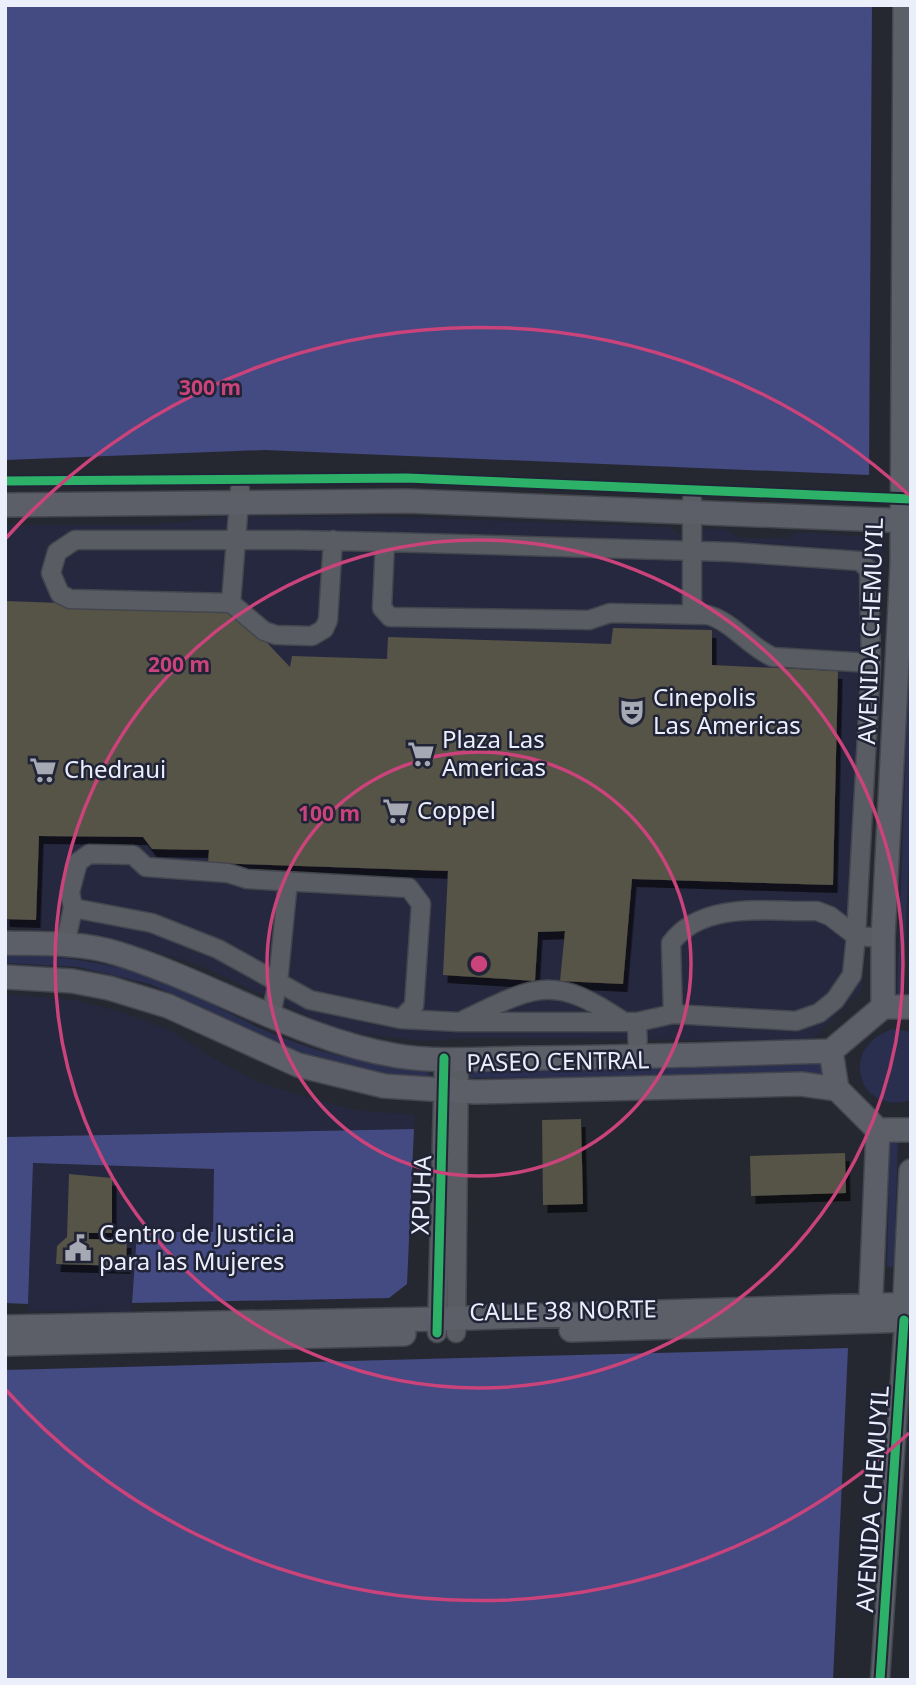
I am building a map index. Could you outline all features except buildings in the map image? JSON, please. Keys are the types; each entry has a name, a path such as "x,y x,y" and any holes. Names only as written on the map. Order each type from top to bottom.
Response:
{"main road":[{"name":"AVENIDA CHEMUYIL","path":"883,1007 883,938 906,514 905,5"},
{"path":"5,505 407,489 692,507 906,514"},
{"path":"5,490 239,495"},
{"name":"PASEO CENTRAL","path":"5,943 65,945 113,952 196,981 321,1036 398,1056 638,1057 831,1051"},
{"name":"PASEO CENTRAL","path":"5,977 72,981 109,988 167,1006 298,1065 384,1086 452,1091 801,1084 837,1089"},
{"path":"911,1007 883,1007 831,1051 837,1089 878,1130 911,1130"},
{"path":"870,1314 878,1130"},
{"name":"AVENIDA CHEMUYIL","path":"908,1312 911,1171"},
{"name":"CALLE 38 NORTE","path":"5,1344 446,1326 908,1312"},
{"name":"CALLE 38 NORTE","path":"5,1327 446,1326"}],"street":[{"path":"232,603 239,495"},
{"path":"692,507 692,615"},
{"path":"73,908 152,923 218,949 310,1000 401,1019 459,1022 631,1022 673,1013 796,1021 819,1013 835,1000 852,975 856,936 871,663 869,570 860,561 762,552 333,540 75,540 57,552 51,573 60,594 70,599 232,603 269,633 312,636 318,633 328,620 333,540"},
{"path":"384,542 382,608 390,617 589,620 610,613 717,617 760,652 773,657 871,663"},
{"path":"65,945 73,908 70,892 78,862 89,854 133,855 146,867 288,881 409,888 421,904 414,1006 401,1019"},
{"path":"271,1014 278,982 288,881"},
{"path":"673,1013 671,943 692,921 718,913 817,911 830,916 856,936 883,938"},
{"path":"459,1022 511,997 538,990 561,990 590,999 631,1022 638,1057"},
{"name":"XPUHA","path":"446,1326 452,1058"},
{"name":"AVENIDA CHEMUYIL","path":"880,1680 908,1312"}],"shaded area":[{"path":"5,5 872,5 869,475 265,450 5,460"},
{"path":"372,516 671,527 678,534 700,535 702,529 726,529 739,538 786,538 797,532 873,537 883,548 862,989 816,1036 807,1041 478,1038 421,1041 340,1031 199,965 132,945 62,931 5,927 5,525 152,525 221,517"},
{"path":"911,614 911,803 903,996 897,996"},
{"path":"5,953 80,960 134,971 178,987 253,1025 296,1043 360,1060 427,1069 430,1076 422,1078 382,1074 309,1056 150,984 78,967 5,963"},
{"path":"5,994 75,1000 118,1011 170,1030 216,1060 260,1083 354,1110 415,1115 414,1129 5,1137"},
{"path":"893,1029 911,1032 911,1100 893,1102 878,1098 867,1089 861,1077 860,1064 865,1050 876,1038"},
{"path":"823,1063 824,1075 470,1078 470,1068"},
{"path":"414,1129 407,1284 389,1298 132,1303 137,1232 213,1232 214,1169 33,1163 28,1304 5,1303 5,1137"},
{"path":"890,1138 898,1138 894,1265 890,1268 887,1265"},
{"path":"32,1163 215,1169 213,1232 137,1232 131,1312 28,1311"},
{"path":"848,1348 833,1680 5,1680 5,1370"}],"cycle path":[{"path":"5,481 407,478 911,499"},
{"path":"437,1333 444,1058"},
{"path":"880,1680 904,1320"}],"place":[{"name":"Cinepolis Las Americas","path":"632,712"},
{"name":"Plaza Las Americas","path":"421,754"},
{"name":"Chedraui","path":"43,770"},
{"name":"Coppel","path":"396,811"},
{"name":"Centro de Justicia para las Mujeres","path":"78,1248"}]}
